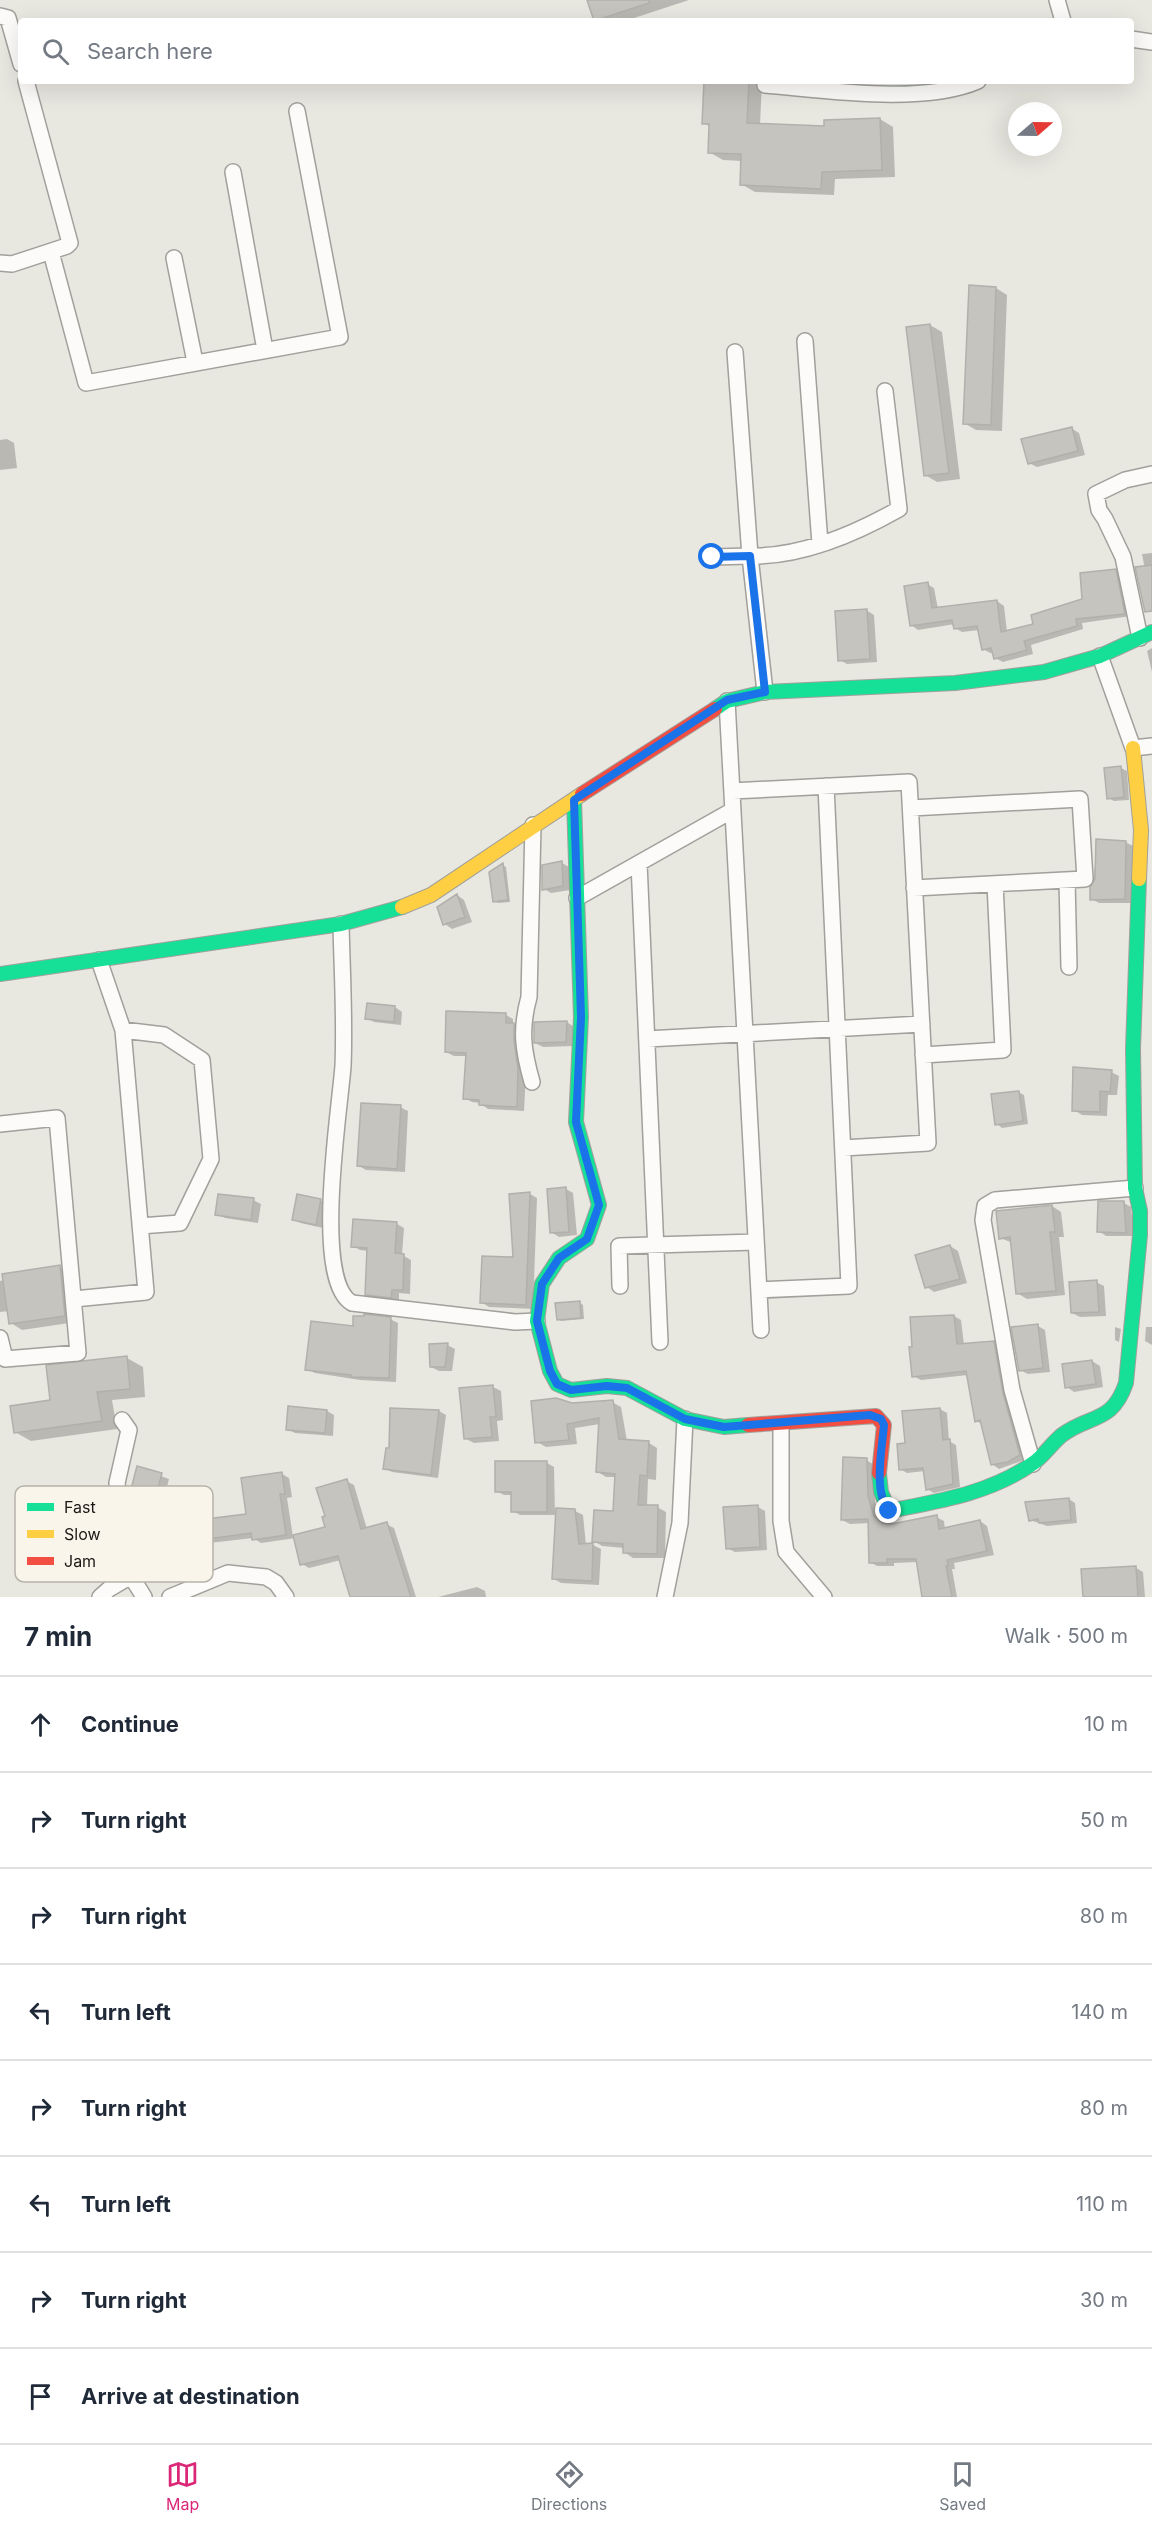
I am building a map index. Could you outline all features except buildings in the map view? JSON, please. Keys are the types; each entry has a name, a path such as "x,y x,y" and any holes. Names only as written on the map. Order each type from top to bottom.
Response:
{"street":[{"path":"1057,0 1061,18"},
{"path":"0,16 8,18 18,53"},
{"path":"1134,39 1152,42"},
{"path":"1,261 12,264 51,252 70,243 27,84"},
{"path":"765,85 854,93 942,93 969,84"},
{"path":"51,252 86,383 340,337 297,111"},
{"path":"233,172 265,350"},
{"path":"174,258 195,362"},
{"path":"805,341 820,544"},
{"path":"735,352 750,556 765,692"},
{"path":"712,557 762,556 801,550 899,509 885,391"},
{"path":"0,975 341,924 394,910 431,895 533,825 727,700 765,692 955,683 1044,672 1100,656 1146,635 1123,557 1099,510 1096,494 1125,480 1152,474"},
{"path":"574,800 581,1017 576,1122 599,1205 587,1239 559,1258 542,1284 537,1321 550,1371 557,1384 571,1390 607,1386 627,1388 685,1419 724,1427 870,1415 881,1419 884,1425 880,1486 883,1504 889,1511 975,1493 1033,1464 1062,1434 1112,1410 1122,1398 1126,1383 1140,1235 1140,1211 1136,1188 1133,1049 1141,830 1133,748 1100,656"},
{"path":"727,700 761,1329"},
{"path":"1133,748 1152,746"},
{"path":"732,791 909,782 928,1143 843,1148"},
{"path":"759,1290 849,1286 826,786"},
{"path":"910,808 1080,799 1085,879 914,888"},
{"path":"577,898 733,810"},
{"path":"532,1082 524,1054 522,1023 529,997 533,825"},
{"path":"639,863 660,1342"},
{"path":"1066,880 1070,967"},
{"path":"923,1055 1003,1050 995,884"},
{"path":"341,924 343,1065 331,1202 331,1242 344,1297 352,1303 515,1322 537,1321"},
{"path":"74,1299 146,1292 123,1030 99,960"},
{"path":"647,1040 922,1024"},
{"path":"123,1030 164,1035 202,1060 211,1159 180,1222 140,1226"},
{"path":"0,1124 57,1119 78,1353 5,1359 0,1338"},
{"path":"1033,1464 1011,1390 983,1220 985,1206 995,1200 1136,1188"},
{"path":"620,1286 619,1246 756,1242"},
{"path":"665,1597 680,1522 685,1419"},
{"path":"117,1486 129,1430 123,1420"},
{"path":"781,1424 781,1521 786,1552 824,1597"},
{"path":"213,1579 228,1573 266,1577 276,1583 286,1597"},
{"path":"100,1597 121,1582"},
{"path":"135,1582 144,1597"},
{"path":"170,1597 204,1582"}],"traffic: fast":[{"path":"715,709 727,701 765,692 955,683 1044,672 1100,656 1152,632"},
{"path":"574,800 581,1017 576,1122 599,1205 587,1239 559,1258 542,1284 537,1321 550,1371 557,1384 571,1390 607,1386 627,1388 685,1419 724,1427 748,1425"},
{"path":"879,1473 881,1492 889,1511 945,1500 998,1483 1032,1464 1072,1428 1107,1412 1120,1396 1126,1383 1140,1235 1140,1211 1135,1188 1133,1049 1139,879"},
{"path":"0,974 341,924 402,907"}],"traffic: slow":[{"path":"1133,748 1141,830 1139,879"},
{"path":"402,907 431,895 582,794"}],"traffic: jam":[{"path":"582,794 715,709"},
{"path":"748,1425 876,1416 884,1425 879,1473"}],"route":[{"path":"712,557 750,556 765,692 727,700 574,800 581,1017 576,1122 599,1205 587,1239 559,1258 542,1284 537,1321 550,1371 557,1384 571,1390 607,1386 627,1388 685,1419 724,1427 876,1416 884,1425 880,1486 883,1504 889,1511"}]}
